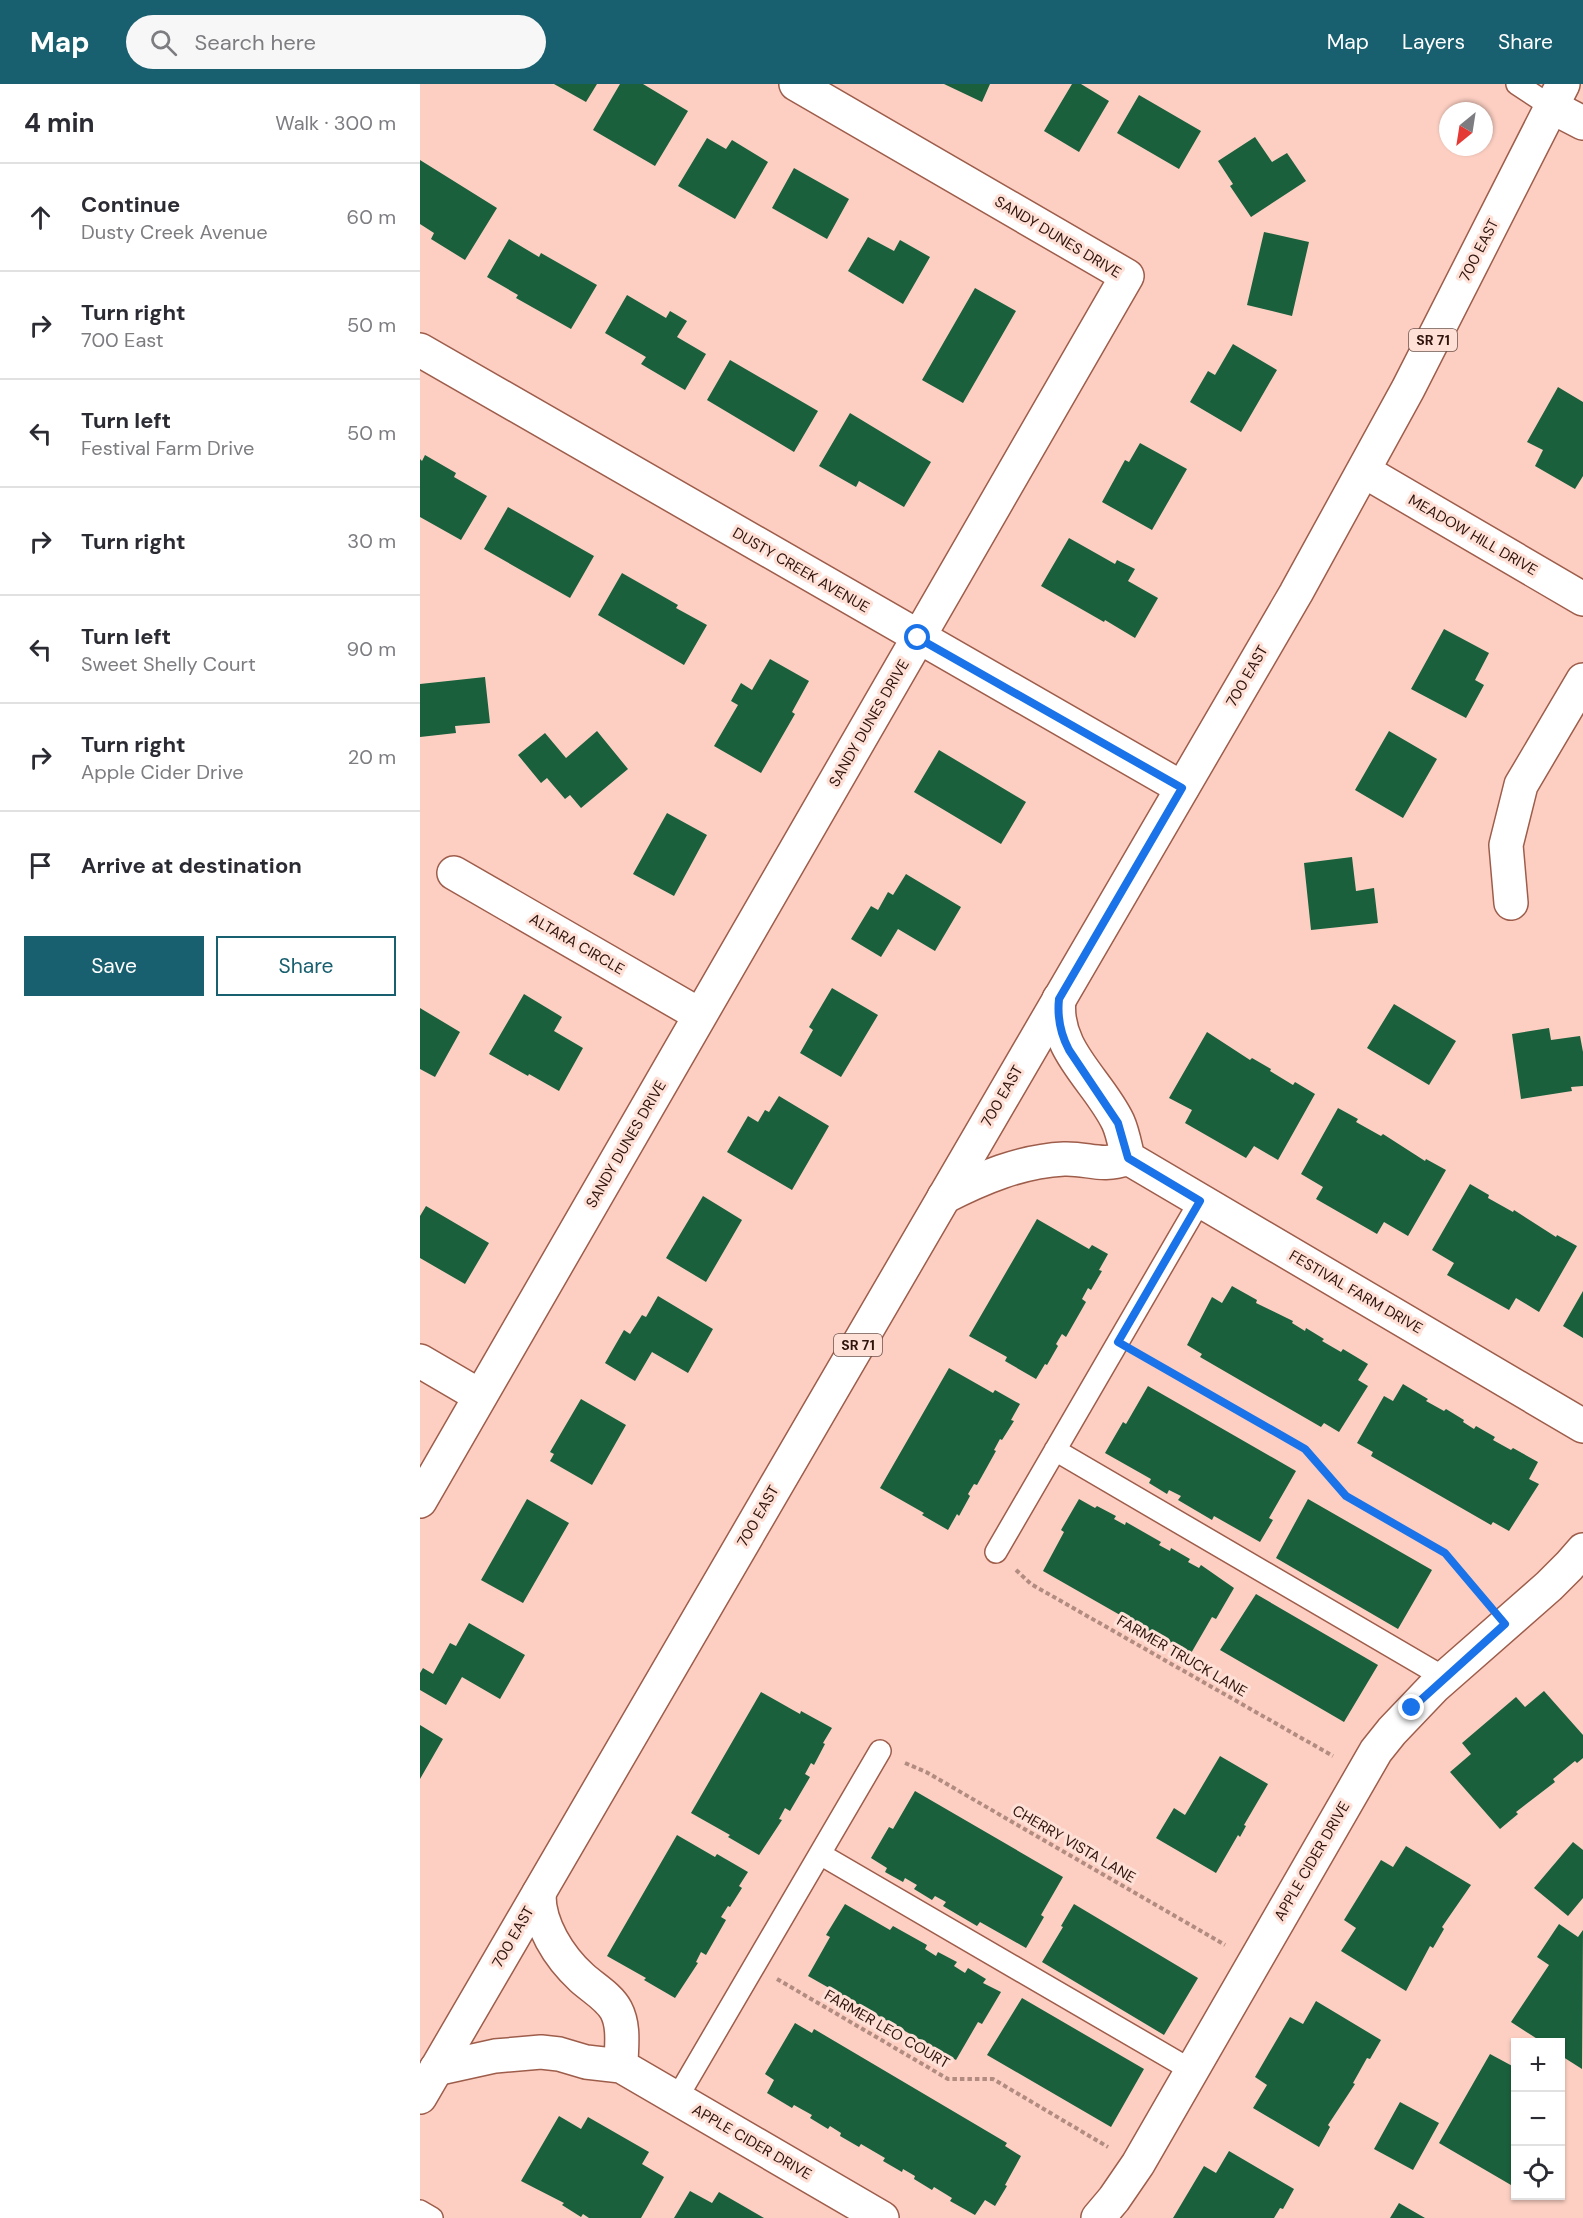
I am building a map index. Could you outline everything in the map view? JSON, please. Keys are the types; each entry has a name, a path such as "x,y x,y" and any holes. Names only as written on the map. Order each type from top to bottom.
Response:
{"street":[{"name":"SANDY DUNES DRIVE","path":"420,1501 1127,276 807,87"},
{"path":"1558,95 1583,123"},
{"name":"700 EAST","path":"420,2097 1364,471 1558,95"},
{"name":"DUSTY CREEK AVENUE","path":"420,350 1182,788"},
{"name":"MEADOW HILL DRIVE","path":"1364,471 1583,599"},
{"path":"1511,903 1506,845 1521,785 1583,680"},
{"name":"ALTARA CIRCLE","path":"454,873 700,1015"},
{"path":"944,1197 975,1181 1008,1169 1031,1164 1062,1159 1114,1164 1128,1158 1118,1123 1063,1038 1058,1012 1059,999"},
{"name":"FESTIVAL FARM DRIVE","path":"1128,1158 1583,1426"},
{"path":"420,1361 480,1396"},
{"name":"APPLE CIDER DRIVE","path":"1098,2218 1138,2164 1363,1772 1392,1731 1412,1708 1569,1566 1583,1550"},
{"path":"539,1893 539,1903 545,1925 563,1957 579,1976 609,2001 615,2009 622,2032 621,2066"},
{"name":"APPLE CIDER DRIVE","path":"436,2069 495,2056 541,2052 559,2054 586,2062 621,2066 882,2218"}],"lane":[{"path":"1517,84 1558,95"},
{"path":"996,1552 1200,1201"},
{"path":"1055,1450 1445,1678"},
{"path":"678,2098 880,1751"},
{"path":"820,1854 1191,2070"},
{"path":"420,2211 432,2218"}],"path":[{"path":"1118,1342 1305,1449 1346,1496 1445,1553 1505,1624"},
{"name":"FARMER TRUCK LANE","path":"996,1552 1031,1584 1363,1772"},
{"name":"CHERRY VISTA LANE","path":"880,1751 926,1772 1254,1962"},
{"name":"FARMER LEO COURT","path":"755,1966 948,2079 993,2079 1138,2164"}],"building":[{"path":"554,84 597,84 586,102"},
{"path":"620,84 643,84 688,111 655,166 593,130"},
{"path":"944,84 990,84 982,102"},
{"path":"1072,84 1081,84 1109,101 1079,152 1044,131"},
{"path":"1139,95 1201,131 1179,169 1117,133"},
{"path":"1255,137 1272,162 1287,153 1306,181 1251,217 1230,186 1233,184 1218,161"},
{"path":"707,138 726,149 732,140 768,162 735,219 678,186"},
{"path":"420,160 497,208 465,260 431,239 434,233 420,224"},
{"path":"794,168 849,199 827,239 772,208"},
{"path":"1264,232 1309,242 1292,316 1247,305"},
{"path":"868,237 894,251 900,240 930,257 903,304 848,271"},
{"path":"509,239 539,257 541,253 597,285 571,329 516,298 518,295 487,277"},
{"path":"975,288 1016,311 963,403 922,380"},
{"path":"627,295 666,318 670,311 687,321 677,337 706,354 685,390 641,364 646,357 605,333"},
{"path":"1233,344 1277,370 1241,432 1190,402 1208,371 1215,375"},
{"path":"730,360 818,411 794,452 707,400"},
{"path":"1558,387 1583,402 1583,476 1575,489 1535,466 1543,450 1527,442"},
{"path":"850,413 931,462 904,507 859,481 856,487 819,466"},
{"path":"1140,443 1187,469 1152,530 1102,502 1125,460 1129,462"},
{"path":"425,455 456,473 454,477 487,496 461,540 420,517 420,459 422,461"},
{"path":"508,507 594,556 570,598 484,549"},
{"path":"1069,538 1115,564 1117,560 1135,569 1128,581 1158,598 1135,638 1041,586"},
{"path":"622,573 678,605 676,608 707,625 684,665 598,615"},
{"path":"1444,629 1489,653 1475,680 1484,685 1466,718 1411,689"},
{"path":"770,659 809,681 792,712 795,714 761,773 714,746 738,705 731,701 741,683 752,690"},
{"path":"485,677 490,723 455,726 456,733 420,737 420,684"},
{"path":"597,731 628,769 581,808 570,795 565,799 547,778 541,783 518,755 545,733 566,758"},
{"path":"1389,731 1437,759 1403,818 1355,790"},
{"path":"939,750 1026,802 1001,844 914,792"},
{"path":"667,813 707,835 674,896 633,874"},
{"path":"1352,857 1356,891 1374,888 1378,923 1311,930 1304,863"},
{"path":"906,874 961,907 935,951 898,929 881,957 851,939 871,906 878,910 888,892 893,895"},
{"path":"832,988 878,1015 841,1077 800,1053 813,1030 809,1027"},
{"path":"524,994 562,1017 554,1031 583,1048 559,1091 489,1054"},
{"path":"1394,1004 1456,1041 1429,1085 1367,1048"},
{"path":"420,1008 460,1032 435,1077 420,1069"},
{"path":"1549,1028 1551,1040 1580,1036 1583,1052 1583,1086 1571,1087 1572,1091 1521,1099 1512,1034"},
{"path":"1207,1032 1250,1060 1252,1058 1271,1069 1270,1071 1293,1085 1295,1082 1315,1094 1278,1160 1254,1146 1246,1158 1185,1123 1192,1110 1169,1098"},
{"path":"779,1096 829,1126 792,1190 727,1152 748,1116 758,1122 765,1110 769,1112"},
{"path":"1338,1108 1358,1119 1356,1122 1381,1136 1383,1134 1425,1161 1426,1159 1446,1170 1408,1236 1384,1222 1377,1234 1316,1199 1323,1187 1301,1174"},
{"path":"1470,1184 1489,1195 1488,1198 1513,1212 1514,1210 1556,1237 1557,1235 1577,1246 1539,1312 1516,1298 1509,1310 1447,1275 1454,1263 1432,1250"},
{"path":"703,1196 742,1220 706,1282 666,1258"},
{"path":"426,1206 489,1243 465,1284 420,1258 420,1216"},
{"path":"1037,1219 1089,1249 1092,1245 1108,1254 1099,1270 1102,1271 1091,1290 1088,1288 1082,1299 1086,1302 1066,1337 1062,1334 1056,1344 1058,1346 1036,1379 1005,1361 1007,1357 969,1336"},
{"path":"1232,1286 1257,1300 1256,1303 1293,1321 1292,1323 1305,1331 1306,1328 1341,1352 1343,1349 1368,1364 1358,1380 1368,1386 1339,1432 1324,1423 1321,1427 1200,1357 1202,1354 1187,1345 1212,1297 1222,1303"},
{"path":"1583,1291 1583,1338 1563,1326"},
{"path":"658,1296 713,1329 688,1373 652,1352 635,1381 605,1363 624,1330 630,1334 642,1315 646,1317"},
{"path":"949,1368 993,1393 995,1390 1020,1404 1011,1420 1014,1421 1002,1440 1000,1439 977,1485 974,1484 959,1516 957,1514 948,1530 922,1515 924,1513 880,1488"},
{"path":"1403,1384 1428,1399 1426,1401 1464,1420 1463,1422 1474,1429 1476,1426 1495,1437 1493,1440 1538,1462 1529,1479 1539,1484 1509,1531 1493,1522 1491,1525 1371,1456 1373,1452 1357,1443 1384,1396 1393,1401"},
{"path":"1148,1386 1296,1471 1269,1518 1273,1520 1260,1542 1214,1516 1212,1520 1178,1500 1181,1496 1169,1490 1167,1494 1149,1483 1151,1479 1105,1453 1123,1422 1126,1424"},
{"path":"581,1399 626,1425 592,1485 550,1461 554,1454 550,1452"},
{"path":"527,1499 569,1523 523,1603 481,1580"},
{"path":"1079,1499 1116,1516 1114,1519 1125,1525 1126,1522 1161,1542 1159,1545 1170,1551 1171,1548 1190,1559 1188,1562 1199,1568 1201,1565 1234,1588 1216,1619 1212,1617 1190,1655 1043,1571 1064,1532 1061,1530"},
{"path":"1308,1499 1432,1570 1398,1629 1276,1558"},
{"path":"1256,1594 1378,1665 1344,1722 1220,1650"},
{"path":"469,1623 525,1655 500,1699 462,1677 446,1705 420,1690 420,1673 423,1668 433,1674 450,1643 456,1646"},
{"path":"1544,1691 1583,1735 1583,1758 1577,1763 1575,1761 1553,1779 1555,1782 1516,1812 1518,1814 1500,1829 1450,1772 1471,1754 1462,1743 1516,1697 1525,1707"},
{"path":"761,1692 800,1714 801,1711 832,1728 814,1765 811,1763 805,1774 810,1777 790,1811 785,1808 779,1819 782,1820 759,1855 691,1813"},
{"path":"420,1725 443,1739 420,1779"},
{"path":"1220,1756 1268,1784 1244,1825 1246,1826 1240,1837 1238,1835 1216,1873 1156,1838 1174,1808 1185,1815"},
{"path":"915,1791 1063,1877 1041,1915 1044,1917 1026,1948 980,1922 977,1926 943,1906 946,1902 935,1896 932,1900 914,1889 917,1885 905,1878 903,1882 885,1872 887,1868 871,1858 889,1827 893,1829"},
{"path":"677,1835 715,1857 717,1854 748,1872 739,1886 742,1888 721,1917 726,1920 706,1955 701,1952 696,1962 698,1963 675,1998 607,1956"},
{"path":"1573,1842 1583,1850 1583,1898 1568,1916 1534,1888"},
{"path":"1406,1846 1471,1885 1442,1927 1444,1929 1433,1948 1430,1946 1406,1991 1341,1951 1356,1928 1344,1920 1381,1860 1393,1867"},
{"path":"845,1904 890,1930 893,1926 927,1945 925,1949 936,1956 938,1952 957,1962 954,1966 965,1973 968,1968 986,1979 983,1983 1001,1992 982,2024 978,2022 956,2060 808,1976 830,1937 826,1935"},
{"path":"1074,1904 1198,1978 1164,2035 1042,1962"},
{"path":"1559,1924 1578,1937 1583,1930 1582,2069 1565,2058 1565,2038 1536,2038 1511,2022 1549,1965 1537,1957"},
{"path":"1022,1998 1144,2069 1111,2127 987,2055"},
{"path":"1316,2001 1381,2040 1370,2059 1367,2058 1353,2083 1355,2084 1328,2125 1330,2127 1319,2147 1253,2108 1267,2085 1255,2077 1290,2017 1303,2024"},
{"path":"795,2023 812,2033 814,2029 1007,2143 1005,2146 1021,2156 995,2206 985,2200 975,2215 950,2201 952,2198 934,2187 932,2190 914,2179 915,2176 903,2169 902,2172 883,2161 885,2158 861,2144 859,2147 840,2136 841,2133 830,2126 828,2129 810,2118 812,2115 794,2105 792,2108 767,2093 774,2080 765,2074"},
{"path":"1490,2054 1511,2065 1511,2185 1439,2143"},
{"path":"1400,2102 1439,2123 1413,2170 1374,2149"},
{"path":"559,2116 581,2129 588,2117 649,2152 642,2164 664,2177 641,2218 589,2218 583,2214 581,2217 562,2205 564,2203 521,2181"},
{"path":"1229,2151 1294,2189 1283,2209 1280,2208 1274,2218 1173,2218 1204,2166 1216,2173"},
{"path":"690,2191 712,2203 719,2192 764,2218 674,2218"},
{"path":"1399,2203 1425,2218 1390,2218"}],"route":[{"path":"918,638 1182,788 1059,999 1059,1026 1063,1038 1111,1109 1118,1123 1128,1158 1200,1201 1118,1342 1305,1449 1346,1496 1445,1553 1505,1624 1412,1708"}]}
